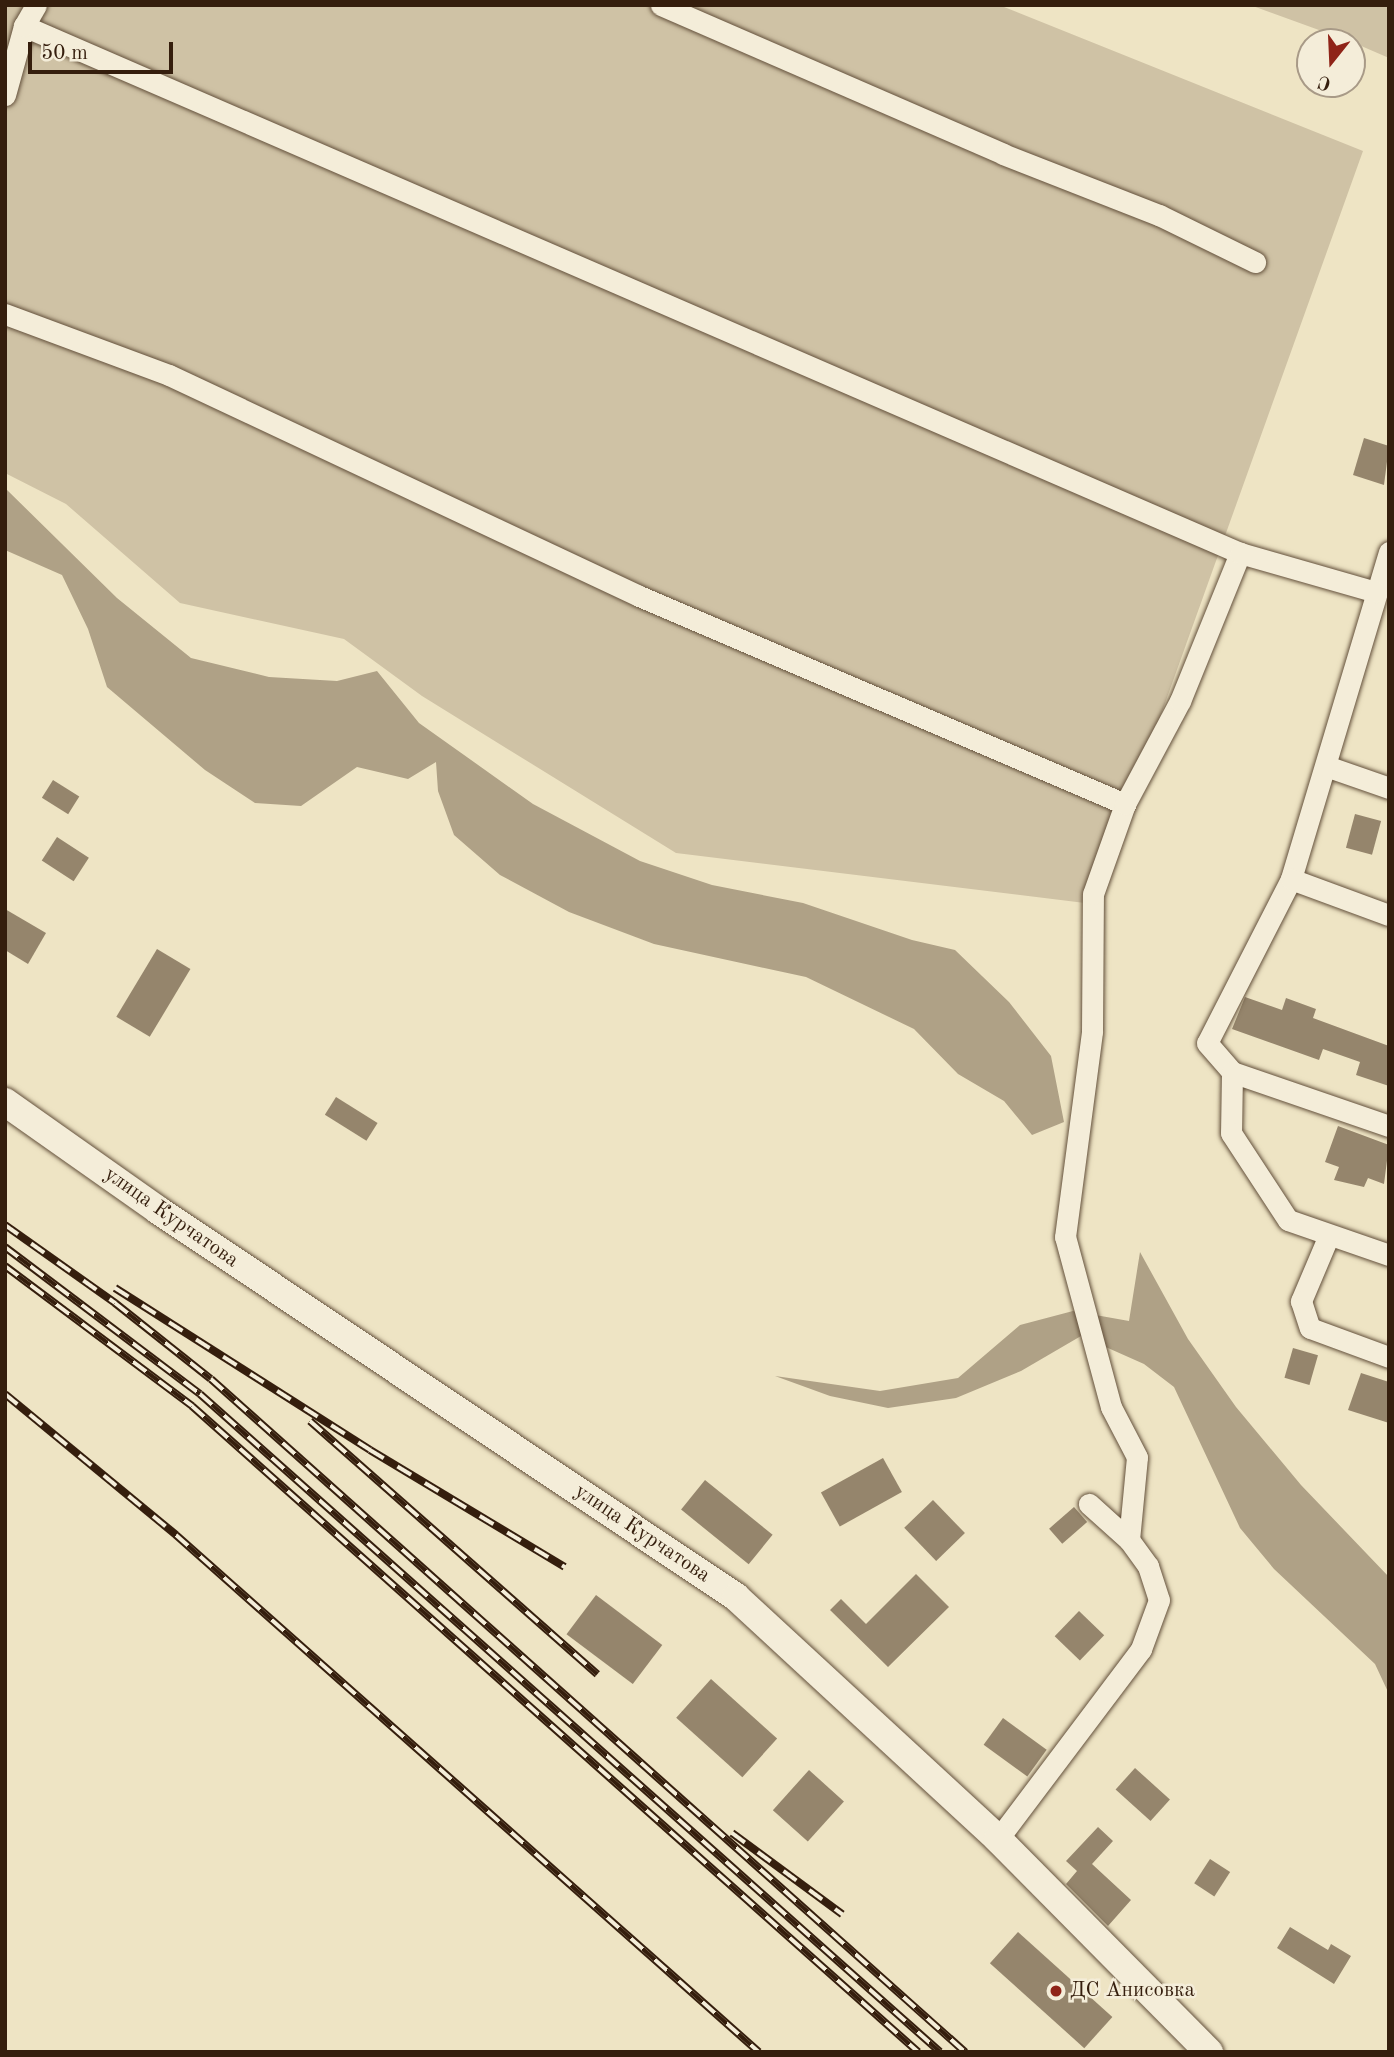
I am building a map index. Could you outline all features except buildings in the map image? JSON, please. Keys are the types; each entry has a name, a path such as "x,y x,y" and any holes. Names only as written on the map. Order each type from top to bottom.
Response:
{"street":[{"path":"5,95 24,26 36,5"},
{"path":"661,5 1003,154 1159,215 1255,262"},
{"path":"24,26 1240,553 1376,592"},
{"path":"5,314 169,375 639,596 1125,804"},
{"path":"1389,552 1291,879 1207,1043 1232,1072 1389,1126"},
{"path":"1129,1540 1137,1457 1111,1407 1065,1237 1066,1205 1076,1169 1092,1031 1093,894 1125,804 1180,701 1240,553"},
{"path":"1326,766 1389,788"},
{"path":"1291,879 1389,915"},
{"path":"1232,1072 1231,1133 1288,1220 1389,1255"},
{"name":"улица Курчатова","path":"5,1102 158,1210 736,1597 998,1839 1209,2052"},
{"path":"1329,1235 1301,1301 1310,1328 1389,1357"},
{"path":"998,1839 1141,1649 1158,1600 1148,1566 1129,1540 1089,1504"}],"shaded area":[{"path":"5,5 999,5 1363,151 1093,904 676,853 422,696 344,639 180,603 66,504 5,473"},
{"path":"1250,5 1389,5 1389,58 1366,48 1366,28 1313,28"},
{"path":"5,488 117,598 191,658 269,677 337,681 377,671 419,723 533,804 640,861 712,885 803,903 912,940 955,950 1009,1002 1051,1056 1064,1122 1032,1135 1004,1101 958,1074 914,1029 806,977 654,944 569,912 500,875 454,835 438,791 436,762 408,779 357,767 301,806 255,803 205,770 107,687 88,629 62,575 5,550"},
{"path":"1140,1252 1188,1339 1236,1407 1301,1485 1389,1577 1389,1694 1375,1664 1274,1569 1240,1528 1174,1387 1144,1364 1081,1336 1021,1371 956,1398 888,1408 830,1396 775,1376 880,1391 958,1378 1020,1325 1073,1311 1129,1321"}],"railway":[{"path":"5,1225 115,1303 211,1379 965,2052"},
{"path":"5,1247 200,1394 940,2052"},
{"path":"5,1266 192,1406 918,2052"},
{"path":"115,1288 370,1450 565,1567"},
{"path":"5,1394 176,1535 759,2052"},
{"path":"310,1421 597,1674"},
{"path":"732,1833 842,1914"}],"place":[{"name":"ДС Анисовка","path":"1056,1991"}]}
